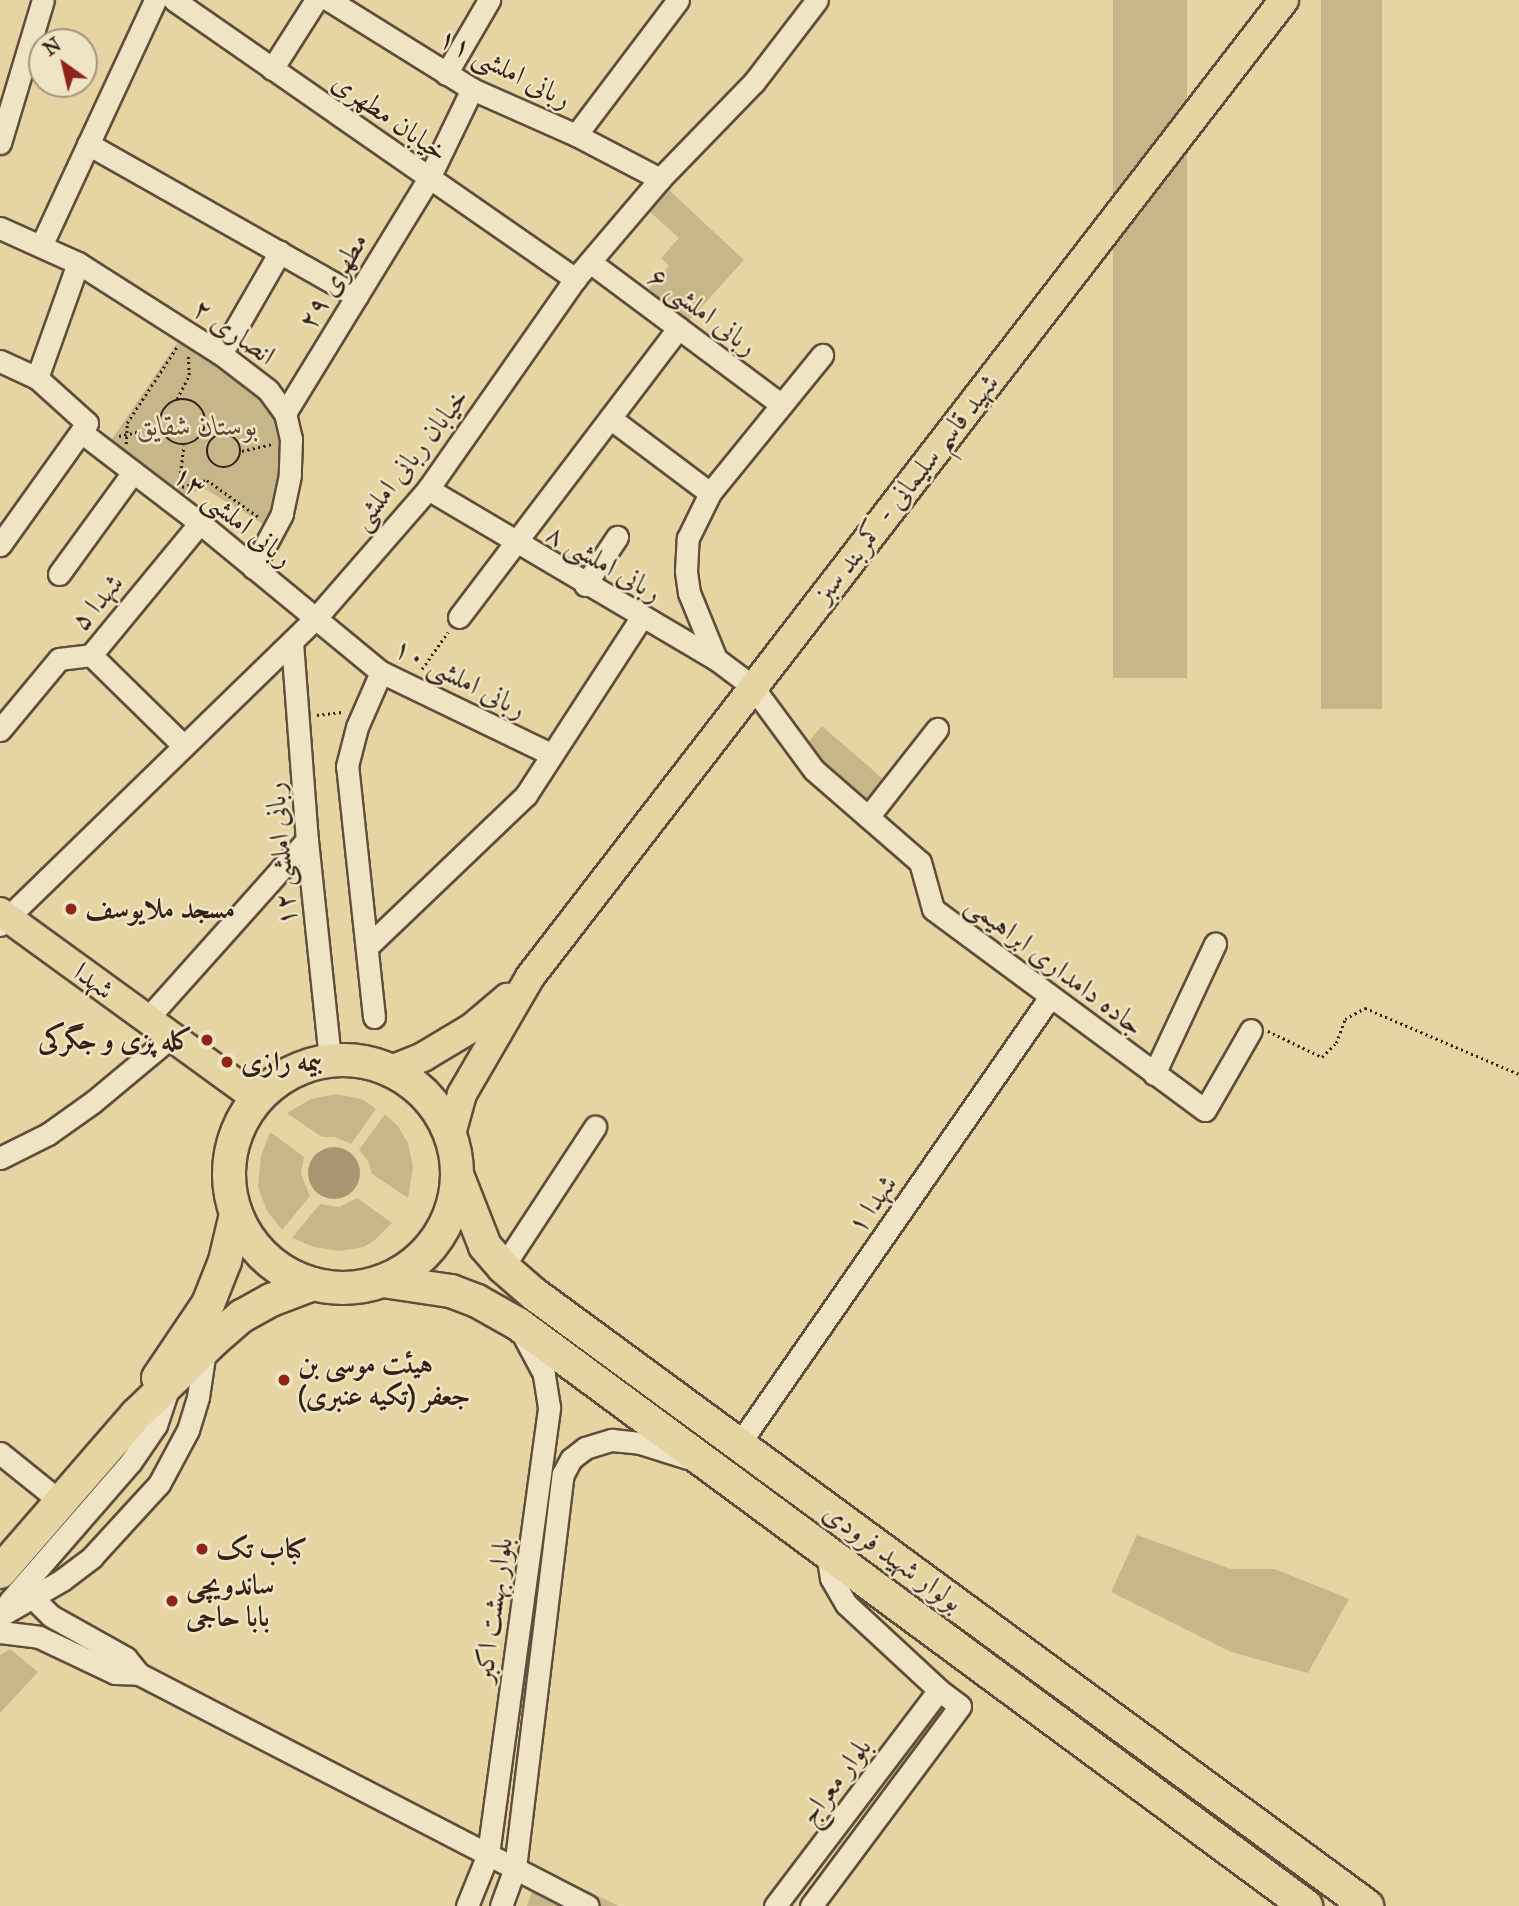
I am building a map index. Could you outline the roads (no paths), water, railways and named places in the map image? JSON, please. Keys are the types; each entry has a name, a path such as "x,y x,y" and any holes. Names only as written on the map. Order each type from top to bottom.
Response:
{"highway":[{"path":"331,1060 362,1061 391,1070 417,1086 437,1108 451,1134 458,1177 452,1210 436,1240 413,1264 383,1281 348,1288 313,1284 288,1274 266,1258 248,1238 236,1213 229,1184 230,1154 240,1125 257,1100 278,1080 303,1067 331,1060"},
{"name":"بولوار شهید فرودی","path":"458,1177 485,1246 503,1267 534,1294 1367,1906"},
{"path":"0,1572 136,1415 208,1304 225,1261 236,1213"},
{"name":"بولوار شهید فرودی","path":"383,1281 451,1291 477,1301 517,1324 1306,1906"},
{"path":"136,1415 242,1316 271,1300 313,1284"}],"main road":[{"name":"شهید قاسم سلیمانی - کمربند سبز","path":"530,977 1284,0"},
{"name":"شهدا","path":"2,918 257,1100"},
{"path":"391,1070 424,1057 473,1027 530,977"},
{"path":"451,1134 462,1094 530,977"}],"street":[{"path":"1,136 43,0"},
{"path":"41,246 155,0"},
{"name":"خیابان مطهری","path":"174,0 575,279"},
{"path":"272,69 316,0"},
{"name":"ربانی املشی ۱۱","path":"329,0 472,89 576,135 660,179"},
{"path":"446,74 489,0"},
{"path":"576,135 678,0"},
{"name":"خیابان ربانی املشی","path":"2,918 315,619 428,489 575,279 660,179 754,82 817,0"},
{"name":"مطهری ۲۹","path":"285,413 429,178 472,89"},
{"path":"88,144 357,296"},
{"name":"انصاری ۲","path":"0,228 78,263 221,354 268,390 285,413 291,439 290,475 282,514 253,568"},
{"path":"221,354 280,253"},
{"name":"ربانی املشی ۶","path":"590,262 782,405"},
{"path":"37,379 78,263"},
{"path":"459,617 678,327"},
{"path":"716,659 695,612 686,571 688,538 710,493 822,355"},
{"name":"ربانی املشی ۱۳","path":"0,361 37,379 133,472 200,523 315,619"},
{"path":"610,418 710,493"},
{"path":"0,545 84,427"},
{"path":"59,574 133,472"},
{"name":"ربانی املشی ۸","path":"428,489 585,585 716,659 752,686"},
{"name":"شهدا ۵","path":"0,730 59,659 91,655 200,523"},
{"path":"585,585 617,537"},
{"path":"367,947 526,795 641,618"},
{"name":"ربانی املشی ۱۰","path":"315,619 381,673 551,754"},
{"name":"ربانی املشی ۱۲","path":"292,642 307,840 331,1060"},
{"path":"91,655 184,746"},
{"path":"374,1017 348,766 366,708 381,673"},
{"name":"جاده دامداری ابراهیمی","path":"752,686 814,769 920,862 933,909 1205,1110 1251,1030"},
{"path":"868,817 937,729"},
{"path":"147,1019 307,840"},
{"path":"1154,1074 1215,944"},
{"name":"شهدا ۱","path":"739,1444 1050,996"},
{"path":"0,1158 59,1126 171,1037"},
{"path":"503,1267 595,1127"},
{"name":"بلوار بهشت اکبر","path":"467,1906 488,1854 549,1407 544,1374 517,1324"},
{"path":"0,1613 33,1598 92,1557 159,1484 188,1430 198,1397 205,1350"},
{"path":"0,1613 130,1463 156,1424 169,1386"},
{"name":"بلوار بهشت اکبر","path":"506,1903 515,1868 564,1474 571,1460 585,1448 612,1440 640,1443 703,1463"},
{"path":"0,1453 61,1502"},
{"path":"827,1554 831,1578 846,1604 939,1690"},
{"path":"33,1598 51,1616 126,1658 139,1674 588,1906"},
{"path":"0,1632 39,1637 116,1673 139,1674"},
{"name":"بلوار معراج","path":"775,1906 939,1690 960,1706 811,1906"}],"place":[{"name":"مسجد ملایوسف","path":"71,909"},
{"name":"کله پزی و جگرکی","path":"207,1040"},
{"name":"بیمه رازی","path":"227,1062"},
{"name":"هيئت موسی بن جعفر (تکیه عنبری)","path":"284,1380"},
{"name":"کباب تک","path":"202,1549"},
{"name":"ساندویچی بابا حاجی","path":"172,1601"}],"park label":[{"name":"بوستان شقایق","path":"197,426"}]}
